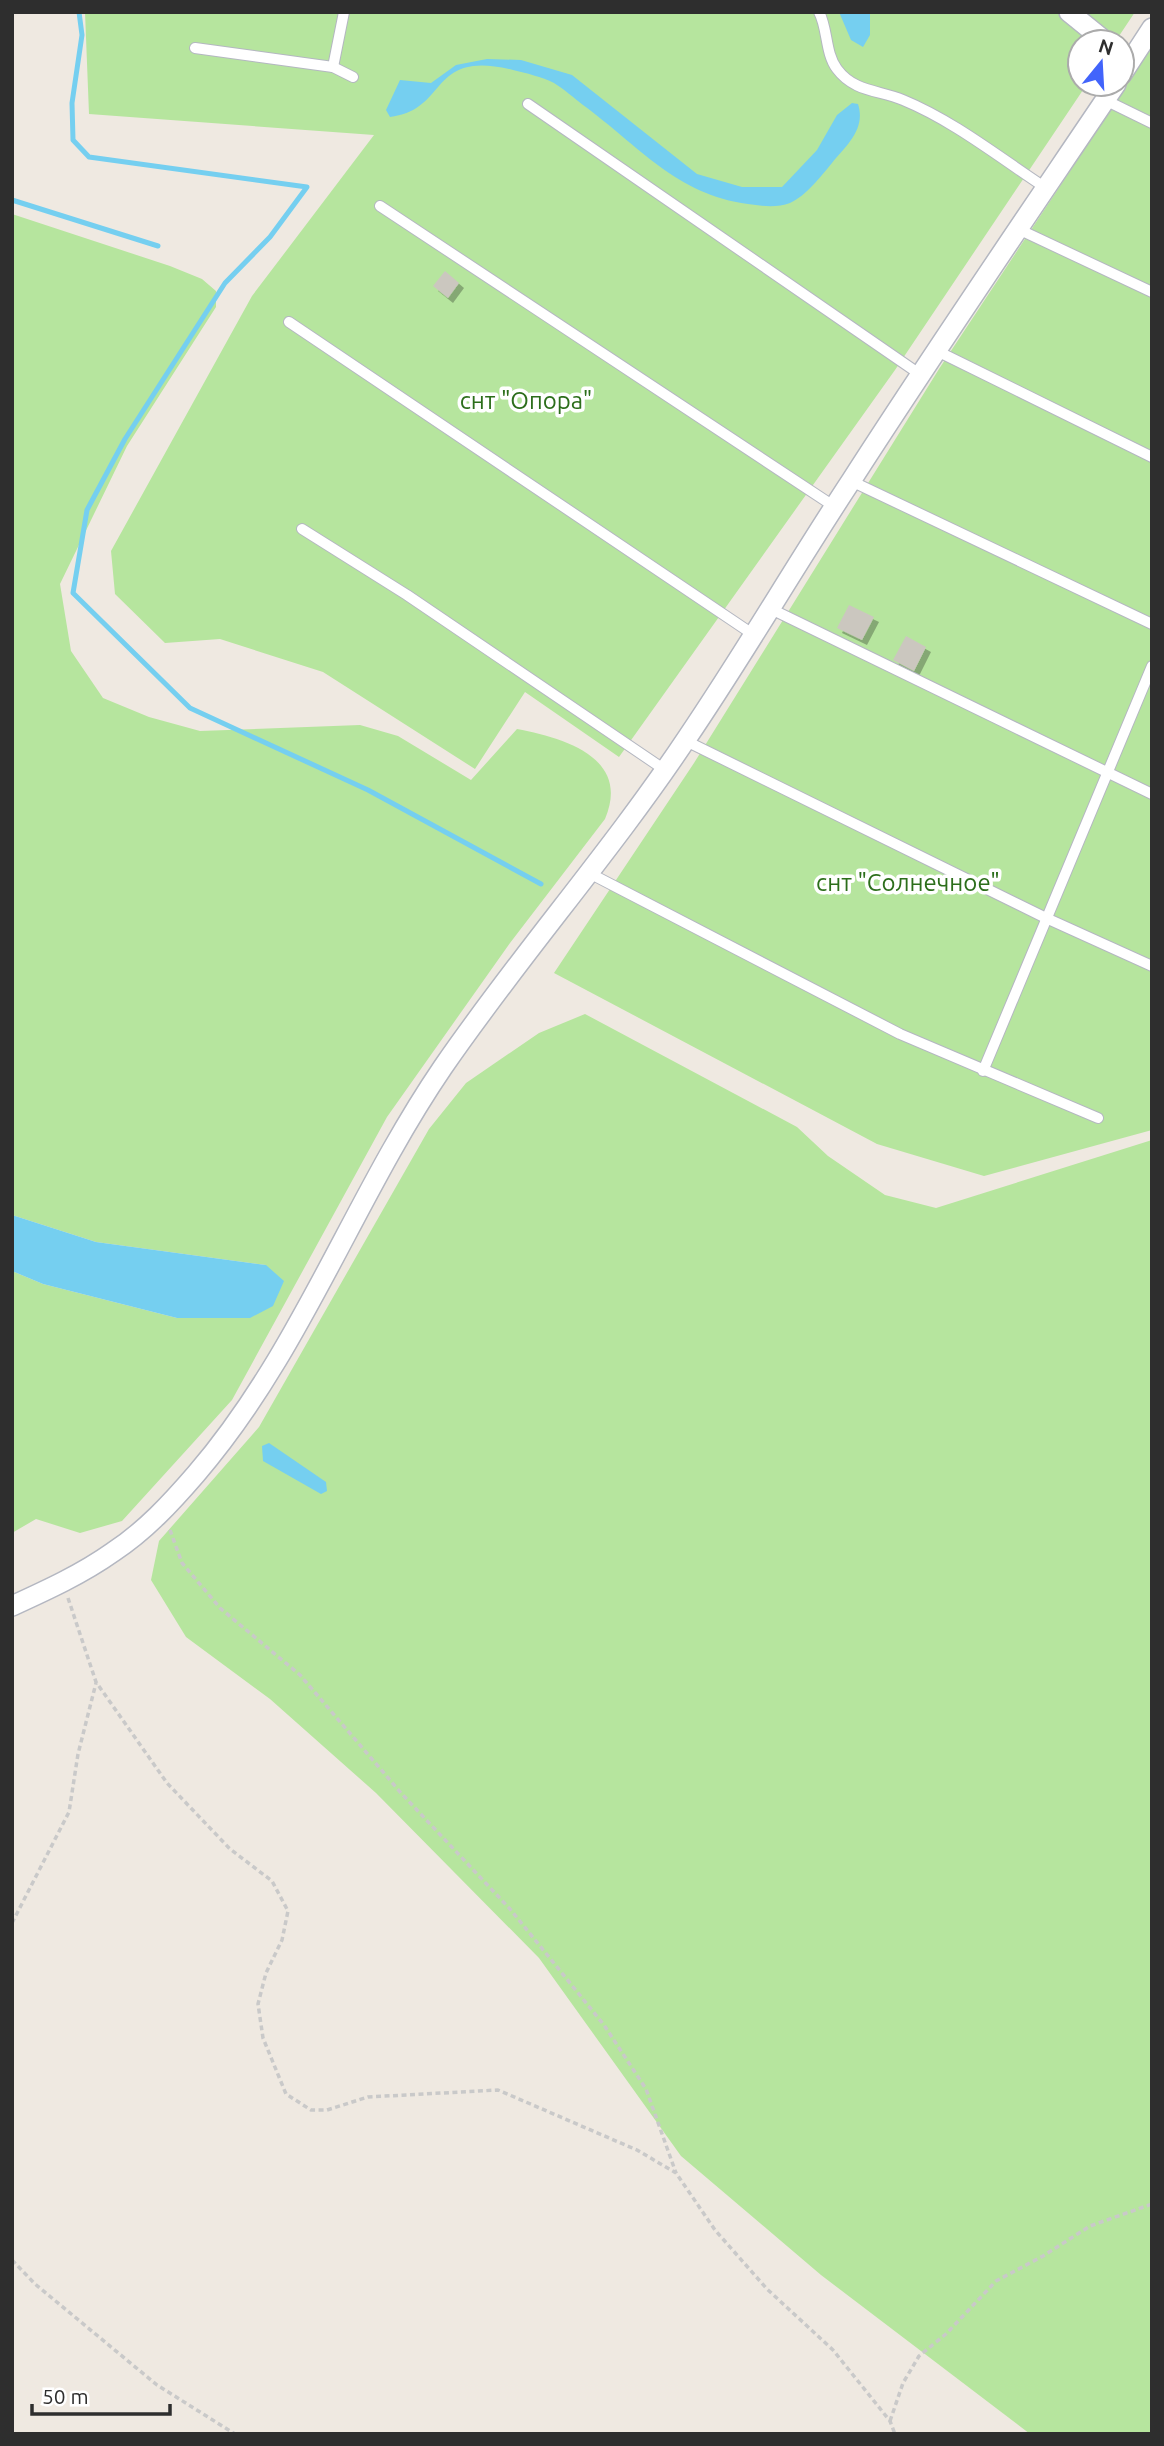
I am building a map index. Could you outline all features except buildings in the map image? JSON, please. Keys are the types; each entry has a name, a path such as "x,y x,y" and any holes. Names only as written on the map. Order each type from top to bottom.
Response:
{"street":[{"path":"1069,12 1089,28"},
{"path":"1136,49 1152,28"},
{"path":"12,1606 63,1583 115,1552 163,1512 223,1442 271,1372 330,1270 399,1138 443,1068 591,874 686,741 850,481 1106,98"}],"lane":[{"path":"333,67 344,12"},
{"path":"819,12 835,66 847,80 863,90 902,99 946,122 1046,188"},
{"path":"195,48 333,67 353,77"},
{"path":"1118,98 1152,122"},
{"path":"528,104 921,376"},
{"path":"380,206 835,507"},
{"path":"1018,229 1152,292"},
{"path":"289,322 754,635"},
{"path":"937,351 1152,457"},
{"path":"850,481 1152,624"},
{"path":"302,529 407,595 665,770"},
{"path":"771,609 1152,794"},
{"path":"983,1071 1152,666"},
{"path":"686,741 1046,918 1152,966"},
{"path":"591,874 900,1034 1098,1118"}],"path":[{"path":"163,1512 182,1563 220,1608 300,1675 401,1793 510,1909 604,2025 646,2089 676,2173 715,2230 767,2289 833,2350 890,2421 895,2434"},
{"path":"63,1583 96,1682 167,1783 230,1849 272,1881 288,1911 282,1940 266,1973 258,2004 263,2038 286,2094 311,2110 327,2110 368,2096 498,2090 637,2150 676,2173"},
{"path":"12,1923 69,1812 78,1754 96,1682"},
{"path":"890,2421 903,2383 919,2356 946,2334 996,2281 1043,2256 1090,2226 1152,2204"},
{"path":"12,2260 35,2284 156,2385 235,2434"}],"green space":[{"name":"снт \"Опора\"","path":"85,12 1135,12 1124,28 1066,28 1066,98 1078,98 895,370 619,757 525,692 475,769 323,672 220,639 165,643 115,594 111,551 252,296 374,135 89,114"},
{"name":"снт \"Солнечное\"","path":"1152,47 1152,1130 984,1176 877,1144 554,973 694,763 939,369 1118,98 1136,98 1136,71"},
{"path":"12,214 170,266 202,279 216,291 216,307 127,446 60,584 71,651 103,698 149,717 200,731 360,725 398,736 471,780 517,729 555,738 589,754 601,766 609,780 611,798 605,819 510,943 387,1117 232,1400 122,1521 80,1533 36,1519 12,1533 12,1271 43,1284 177,1318 266,1265 96,1242 12,1215"},
{"path":"585,1014 797,1127 828,1156 885,1195 936,1208 1152,1140 1152,2434 1030,2434 821,2275 681,2156 539,1958 376,1793 270,1699 186,1637 151,1580 159,1541 259,1427 429,1129 466,1083 539,1033"}],"water":[{"path":"839,12 870,12 870,35 863,47 851,40"},
{"path":"487,59 521,60 572,75 697,174 742,187 782,187 817,150 837,115 852,103 858,104 859,121 849,143 807,191 790,203 769,206 723,199 679,180 558,85 523,72 485,66 466,68 452,74 422,104 409,112 390,117 386,110 400,80 431,83 456,65"},
{"path":"12,1215 96,1242 266,1265 284,1281 273,1306 250,1318 177,1318 43,1284 12,1271"},
{"path":"269,1443 326,1482 327,1491 321,1494 263,1461 262,1446"}],"waterway":[{"path":"79,12 82,35 72,103 73,140 89,157 307,187 270,237 225,283 125,439 87,510 73,593 190,708 368,790 541,884"},
{"path":"12,200 158,246"}]}
